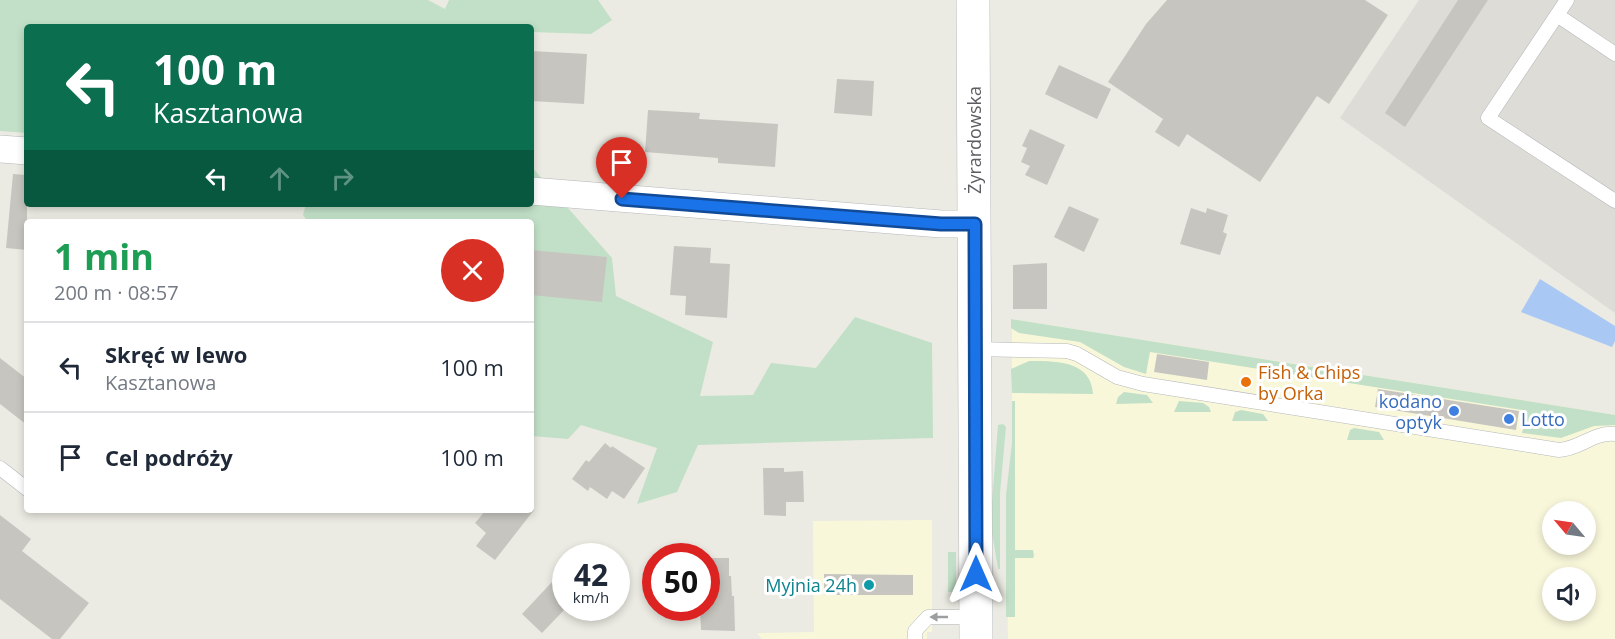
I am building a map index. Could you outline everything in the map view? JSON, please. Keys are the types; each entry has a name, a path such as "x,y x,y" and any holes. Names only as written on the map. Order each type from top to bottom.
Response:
{"main road":[{"name":"Żyrardowska","path":"973,0 976,628"}],"street":[{"path":"0,149 24,151"},
{"path":"534,191 941,224 975,224"}],"lane":[{"path":"1567,0 1488,118 1615,201"},
{"path":"1557,15 1615,54"},
{"path":"975,349 1067,351 1077,354 1117,377 1143,384 1559,450 1568,449 1596,435 1615,434"},
{"path":"0,468 24,487"},
{"path":"915,639 915,632 928,617 976,628"}],"shaded area":[{"path":"1419,0 1615,0 1615,313 1340,118"},
{"path":"1012,319 1615,415 1615,639 1008,639 1007,570 1012,569"},
{"path":"932,520 932,632 927,632 927,639 762,639 757,633 814,632 813,521"}],"green space":[{"path":"0,0 428,0 445,9 449,0 598,0 612,20 591,34 534,32 534,24 24,24 24,133 0,131"},
{"path":"534,169 612,258 616,296 713,342 700,396 753,395 771,363 816,368 855,317 932,343 933,438 698,445 677,492 637,504 657,448 581,425 568,439 534,436 534,219 306,219 303,215 305,207 534,207"},
{"path":"1011,319 1615,415 1615,425 1594,426 1561,438 1522,433 1524,425 1520,424 1522,410 1150,352 1146,374 1124,367 1080,342 1019,333 1011,328"},
{"path":"1029,361 1060,362 1079,369 1086,374 1093,394 1012,393 1011,369"},
{"path":"1124,392 1147,395 1153,403 1116,404 1118,397"},
{"path":"1012,401 1015,401 1015,550 1033,550 1034,556 1033,558 1015,558 1015,617 1006,617 1006,495 1012,443"},
{"path":"1179,401 1203,403 1209,407 1211,412 1174,412"},
{"path":"1241,410 1263,414 1268,421 1232,421 1235,412"},
{"path":"1003,424 1006,427 1000,493 1000,569 998,569 992,533 992,502 998,425"},
{"path":"1354,428 1379,432 1384,440 1347,440 1350,430"},
{"path":"948,552 956,552 956,592 948,592"}],"water":[{"path":"1540,279 1615,326 1615,341 1612,347 1521,312"}],"building":[{"path":"1167,0 1365,0 1388,15 1329,104 1317,96 1260,182 1187,134 1179,147 1155,132 1163,119 1108,82 1146,24"},
{"path":"1458,0 1488,0 1405,127 1385,113"},
{"path":"534,51 587,54 584,104 534,101"},
{"path":"1059,65 1111,89 1097,119 1045,94"},
{"path":"837,79 874,81 872,116 834,113"},
{"path":"648,110 700,113 699,119 778,124 775,167 718,163 718,158 645,152"},
{"path":"1030,129 1065,145 1047,185 1025,175 1030,166 1021,162 1027,148 1022,146"},
{"path":"13,174 24,175 24,207 27,207 27,219 24,219 24,250 6,248"},
{"path":"1069,206 1099,219 1084,252 1054,237"},
{"path":"1191,208 1206,213 1207,208 1228,215 1223,232 1227,234 1220,255 1180,244"},
{"path":"674,246 711,248 710,263 730,264 727,318 685,315 686,296 670,295"},
{"path":"534,250 607,257 602,302 534,295"},
{"path":"1047,263 1047,309 1013,309 1013,265"},
{"path":"1157,354 1209,362 1207,380 1154,372"},
{"path":"0,358 24,377 24,423 0,404"},
{"path":"1378,389 1519,411 1516,430 1375,407"},
{"path":"605,443 645,468 624,499 612,491 607,499 590,487 588,491 572,479 586,460 589,462"},
{"path":"763,468 784,468 784,472 803,471 804,502 786,502 786,516 764,515"},
{"path":"483,513 532,513 495,560 476,546 486,533 475,523"},
{"path":"0,515 31,539 22,551 89,603 60,639 52,639 0,599"},
{"path":"720,558 729,558 729,576 731,576 732,596 734,596 735,631 701,630 701,621 720,621"},
{"name":"Myjnia 24h","path":"824,574 913,575 913,595 824,595"},
{"path":"552,582 554,621 542,633 522,614"}],"place":[{"name":"Fish & Chips by Orka","path":"1246,382"},
{"name":"kodano optyk","path":"1454,411"},
{"name":"Lotto","path":"1509,419"},
{"name":"Myjnia 24h","path":"869,585"}],"route":[{"path":"622,199 941,224 975,224 976,574"}]}
